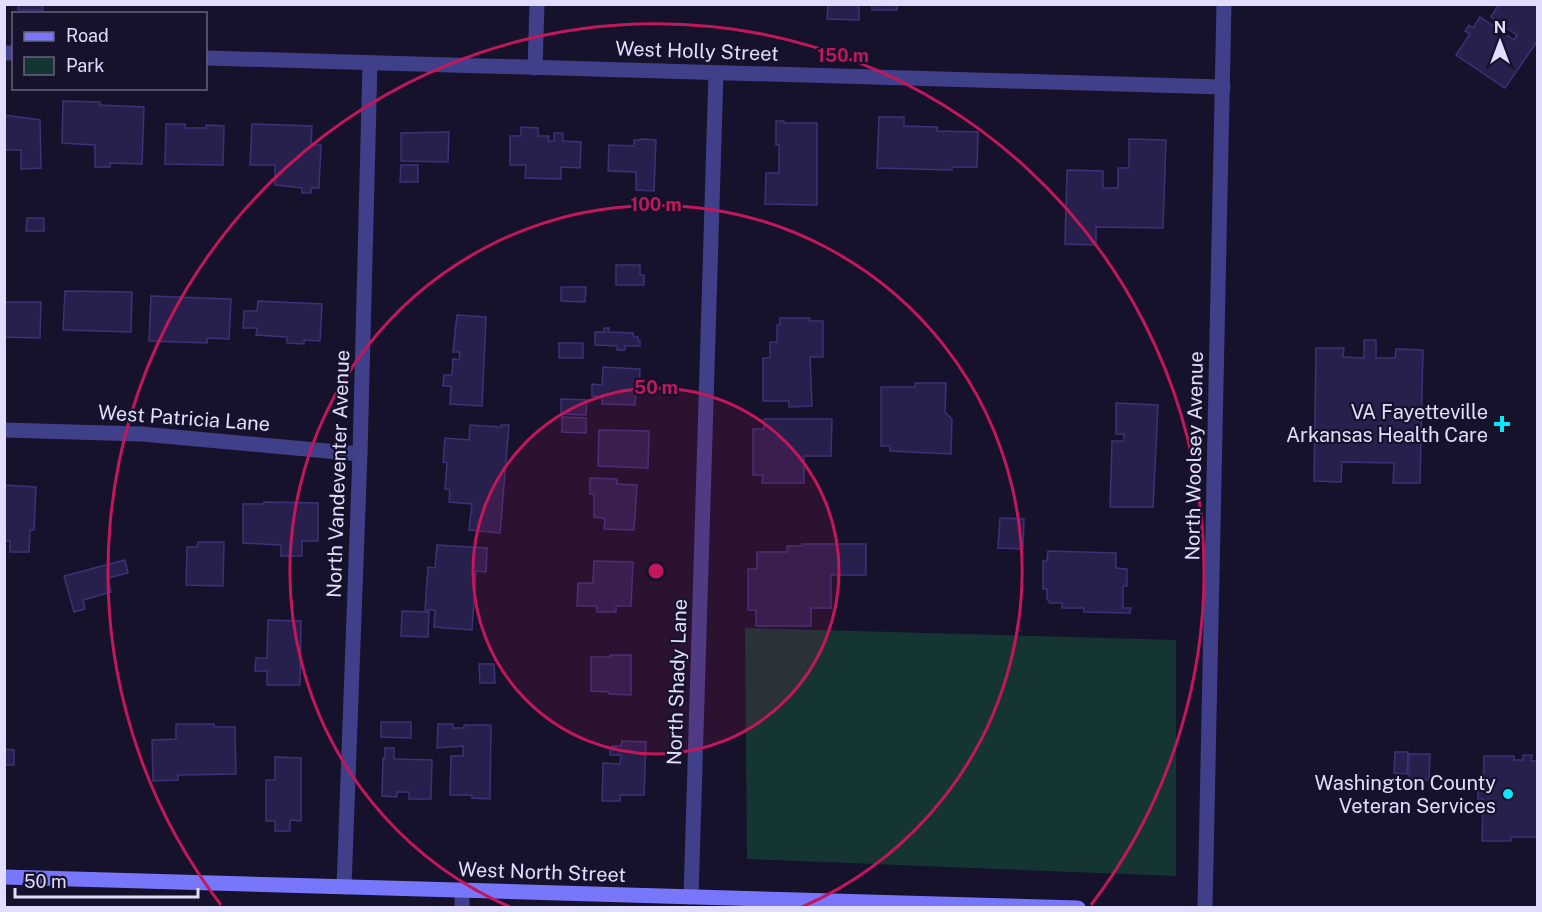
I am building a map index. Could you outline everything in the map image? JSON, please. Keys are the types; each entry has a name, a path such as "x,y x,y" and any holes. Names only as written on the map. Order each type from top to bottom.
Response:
{"main road":[{"name":"West North Street","path":"4,877 1078,908"}],"street":[{"path":"535,68 537,4"},
{"name":"North Woolsey Avenue","path":"1205,908 1224,4"},
{"name":"West Holly Street","path":"207,58 1223,87"},
{"name":"North Vandeventer Avenue","path":"344,887 360,454 370,63"},
{"name":"North Shady Lane","path":"691,897 716,73"},
{"name":"West Patricia Lane","path":"4,430 142,434 360,454"},
{"path":"462,890 462,908"}],"green space":[{"path":"745,628 1176,640 1176,876 747,859"}],"building":[{"path":"18,4 43,4 43,10 18,10"},
{"path":"828,4 859,4 859,20 827,19"},
{"path":"872,4 897,4 897,10 872,10"},
{"path":"1499,4 1534,4 1538,7 1538,40 1505,88 1456,55 1470,34 1465,31 1469,25 1473,28 1480,17 1514,40 1517,35 1491,17"},
{"path":"63,101 144,107 142,164 110,163 110,167 95,167 95,145 62,143"},
{"path":"4,115 40,120 41,168 21,169 21,150 4,150"},
{"path":"879,117 904,117 904,126 937,127 937,131 978,132 977,167 952,167 952,170 877,168"},
{"path":"776,121 817,123 817,205 765,204 766,173 779,173"},
{"path":"166,124 185,124 185,128 206,128 206,125 224,126 223,165 165,164"},
{"path":"252,124 312,126 311,145 321,145 319,188 311,188 311,193 302,193 302,188 275,185 275,165 250,165"},
{"path":"521,127 538,128 538,136 549,136 548,141 554,141 554,133 563,133 563,141 581,142 580,168 561,167 561,179 525,178 526,165 510,165 510,136 521,136"},
{"path":"449,132 448,162 401,161 401,133"},
{"path":"1129,139 1166,140 1163,228 1096,227 1096,245 1065,244 1067,170 1103,171 1103,188 1118,188 1118,168 1129,168"},
{"path":"634,140 656,140 654,191 636,190 636,172 608,171 609,145 634,146"},
{"path":"401,165 418,165 418,182 400,182"},
{"path":"27,218 44,218 44,231 26,231"},
{"path":"616,265 640,265 640,275 644,275 644,285 616,285"},
{"path":"561,287 586,287 585,302 561,301"},
{"path":"65,291 132,292 131,332 63,330"},
{"path":"151,296 231,299 229,339 207,338 207,343 149,341"},
{"path":"258,301 322,304 320,341 304,340 304,344 287,343 287,337 256,335 257,328 243,328 244,311 257,311"},
{"path":"4,302 41,302 40,338 4,337"},
{"path":"457,315 486,317 482,406 450,404 451,386 443,386 444,375 452,375 453,359 459,360 460,352 453,352"},
{"path":"780,318 810,318 810,321 823,321 823,357 810,357 812,406 789,407 789,401 763,401 763,358 770,358 770,342 777,342 777,325 780,324"},
{"path":"604,328 609,328 608,332 633,333 633,336 638,337 640,346 625,346 625,350 617,350 617,346 595,345 595,332 604,332"},
{"path":"1364,340 1376,340 1376,358 1395,358 1396,349 1423,350 1420,483 1393,483 1394,463 1342,462 1341,482 1314,481 1316,348 1344,348 1343,357 1364,358"},
{"path":"559,343 583,343 583,358 559,358"},
{"path":"603,367 640,369 639,392 636,392 635,405 602,404 602,397 592,396 592,384 602,385"},
{"path":"915,383 946,383 945,412 952,419 951,454 890,451 890,446 881,446 881,387 915,387"},
{"path":"561,399 587,400 586,415 561,414"},
{"path":"1116,403 1158,405 1153,507 1110,507 1112,441 1124,441 1124,434 1116,434"},
{"path":"562,417 586,418 586,433 562,432"},
{"path":"764,419 832,419 831,456 804,456 804,483 762,483 763,475 753,475 753,429 764,429"},
{"path":"470,425 501,427 501,425 509,425 500,533 469,530 472,504 449,502 450,490 445,489 447,463 443,462 445,438 469,440"},
{"path":"599,430 649,431 648,468 598,466"},
{"path":"590,478 617,479 617,484 637,485 634,530 604,529 605,520 594,517 594,494 590,494"},
{"path":"4,485 36,487 34,530 30,530 29,552 10,552 10,541 4,541"},
{"path":"264,502 318,503 318,541 302,541 302,556 281,556 281,545 243,543 243,504 263,504"},
{"path":"1000,518 1024,519 1023,549 998,548"},
{"path":"198,542 224,542 223,586 186,585 187,547 197,547"},
{"path":"802,544 866,544 866,575 831,575 831,608 811,608 811,626 756,626 756,610 748,610 748,569 757,569 757,552 787,552 787,546 802,546"},
{"path":"437,545 487,548 486,572 476,571 472,630 434,627 435,610 425,610 428,567 435,568"},
{"path":"1048,551 1116,553 1116,568 1127,569 1127,586 1123,586 1123,608 1131,608 1130,613 1084,612 1084,608 1062,608 1062,603 1050,603 1047,599 1047,589 1043,589 1043,561 1047,561"},
{"path":"125,560 128,573 108,578 111,592 83,600 85,609 74,612 64,576"},
{"path":"594,561 633,562 631,606 616,606 616,612 597,612 597,606 577,606 578,583 593,583"},
{"path":"402,611 429,612 428,637 401,636"},
{"path":"268,620 301,621 300,685 267,685 267,671 255,671 256,658 267,658"},
{"path":"610,655 631,655 631,695 591,691 591,657 610,657"},
{"path":"479,664 494,664 495,683 480,683"},
{"path":"381,722 411,722 411,738 381,737"},
{"path":"176,724 214,724 214,727 235,727 236,774 178,775 178,780 153,781 152,740 176,739"},
{"path":"438,724 453,724 453,728 464,728 464,725 491,725 490,799 472,798 472,795 450,795 451,756 463,756 463,746 437,748"},
{"path":"622,741 646,742 644,795 620,795 620,801 602,801 603,763 620,764 621,755 610,755 610,749 613,746 621,746"},
{"path":"385,748 394,748 394,759 432,760 431,799 409,799 409,792 397,792 397,797 382,796"},
{"path":"4,749 14,750 14,765 4,765"},
{"path":"1395,752 1408,752 1407,774 1394,773"},
{"path":"1409,754 1430,754 1429,780 1409,779"},
{"name":"Washington County Veteran Services","path":"1523,755 1532,755 1531,761 1538,761 1538,837 1511,837 1511,841 1482,841 1483,799 1478,799 1478,788 1483,788 1484,756 1514,756 1514,760 1523,760"},
{"path":"275,757 301,758 301,821 290,820 290,831 275,831 275,821 266,821 266,780 275,780"}],"place":[{"name":"VA Fayetteville Arkansas Health Care","path":"1502,424"},
{"name":"Washington County Veteran Services","path":"1508,794"}]}
